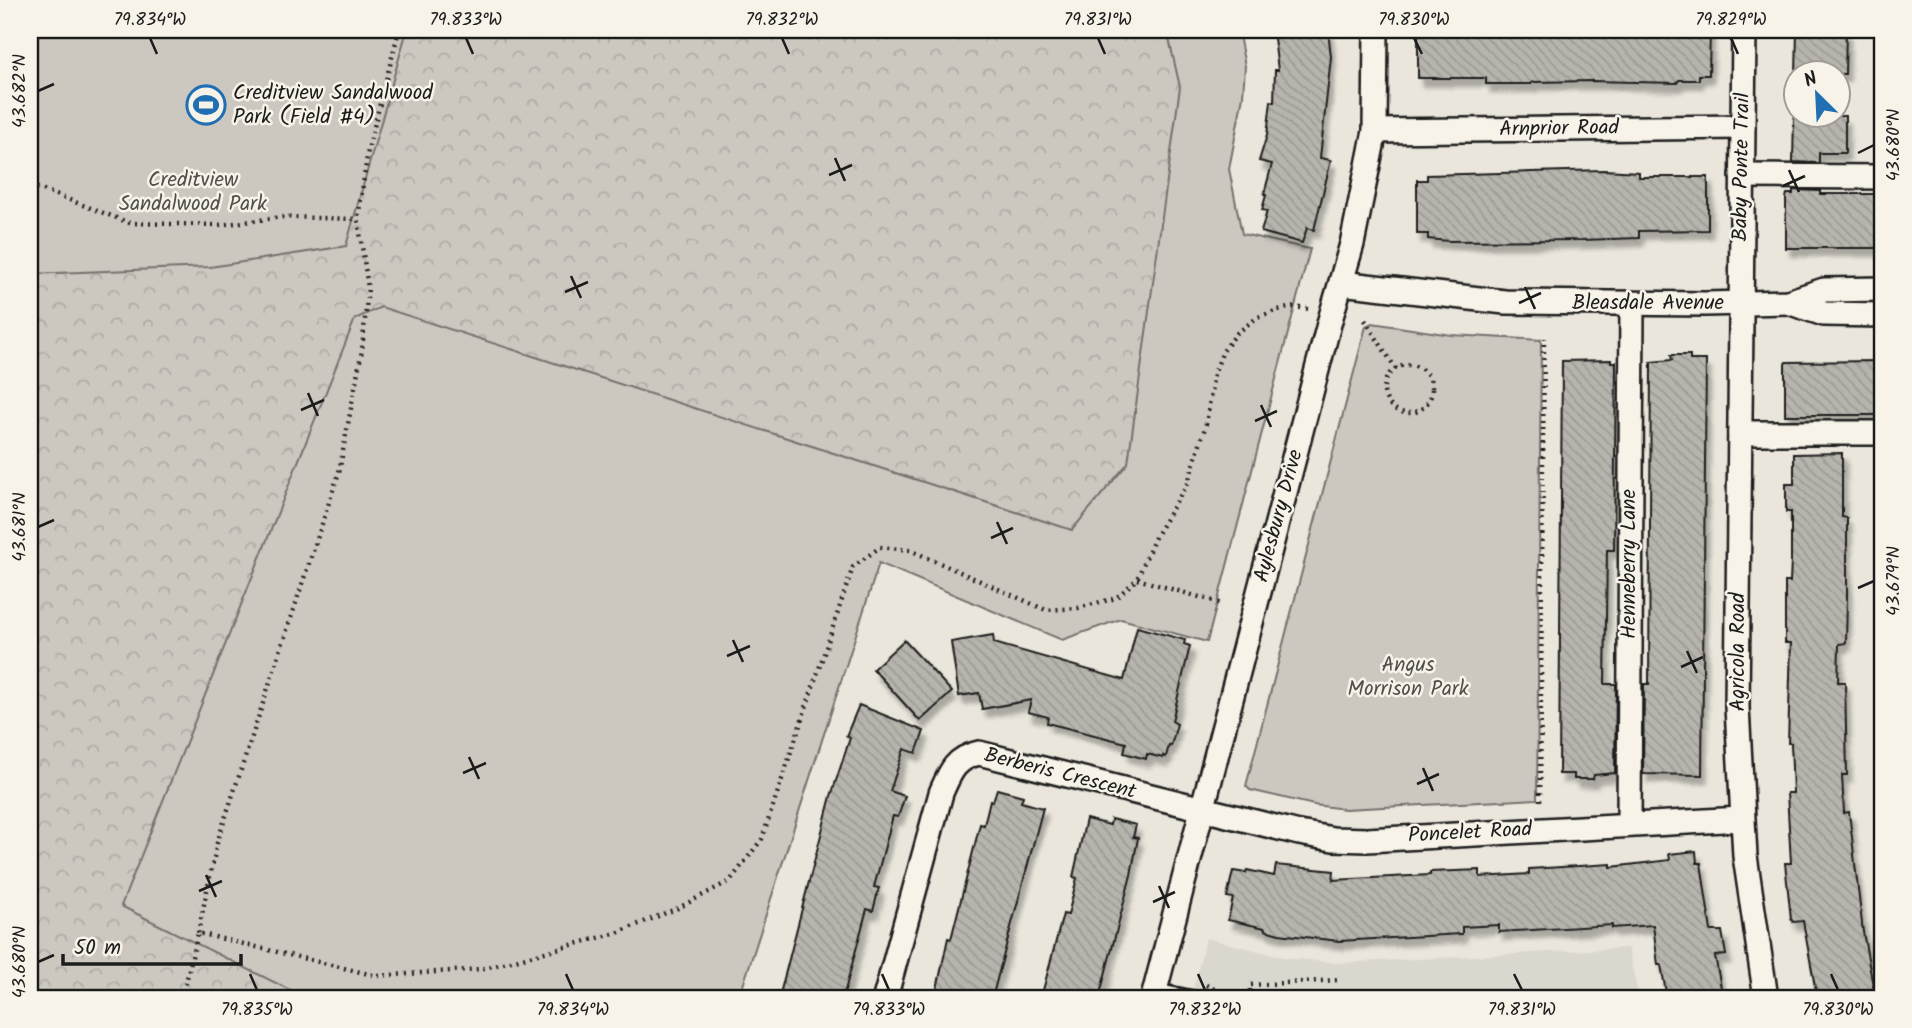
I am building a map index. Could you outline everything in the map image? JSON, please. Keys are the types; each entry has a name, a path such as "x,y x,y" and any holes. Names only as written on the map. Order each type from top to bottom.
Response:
{"street":[{"name":"Aylesbury Drive","path":"1154,994 1352,244 1375,131 1376,30"},
{"name":"Baby Ponte Trail","path":"1741,303 1744,30"},
{"name":"Arnprior Road","path":"1375,131 1743,127"},
{"path":"1742,176 1882,177"},
{"name":"Bleasdale Avenue","path":"1341,283 1505,302 1632,304 1788,302 1824,290 1882,289"},
{"name":"Bleasdale Avenue","path":"1788,302 1824,314 1882,315"},
{"name":"Agricola Road","path":"1741,303 1737,707 1741,819 1766,998"},
{"name":"Henneberry Lane","path":"1629,824 1632,304"},
{"path":"1740,433 1882,433"},
{"name":"Berberis Crescent","path":"885,998 940,793 958,760 979,753 1202,809"},
{"name":"Poncelet Road","path":"1202,809 1299,833 1333,839 1367,840 1741,819"}],"lane":[{"path":"1154,994 1193,998"}],"path":[{"path":"182,998 217,844 340,471 362,349 368,288 358,219 368,150 399,30"},
{"path":"30,185 130,223 219,225 283,217 358,219"},
{"path":"198,933 377,975 481,970 617,933 678,908 730,881 762,839 853,567 880,547 910,550 1046,610 1078,608 1116,598 1137,579 1156,535 1188,483 1206,424 1214,374 1223,351 1237,333 1258,317 1294,307 1309,309"},
{"path":"1365,320 1396,369"},
{"path":"1540,801 1544,338"},
{"path":"1403,366 1418,367 1430,378 1432,393 1424,407 1410,414 1402,413 1389,404 1384,389 1386,381 1396,369 1403,366"},
{"path":"1137,579 1220,603"},
{"path":"1199,981 1233,998"},
{"path":"1250,998 1250,985 1338,981"}],"shaded area":[{"path":"1206,938 1287,958 1339,963 1628,948 1639,998 1191,998"}],"green space":[{"name":"Creditview Sandalwood Park","path":"30,30 1238,30 1245,66 1243,96 1229,169 1242,234 1310,249 1207,642 1121,619 1062,640 879,563 739,998 30,998"},
{"path":"407,30 1167,30 1180,87 1128,463 1072,530 381,307 355,319 121,906 306,998 30,998 30,274 210,267 346,246"},
{"name":"Angus Morrison Park","path":"1372,323 1451,335 1541,340 1537,799 1345,809 1314,805 1250,790 1246,786 1366,326"}],"building":[{"path":"1273,30 1328,30 1331,57 1320,158 1331,160 1314,230 1307,228 1302,243 1261,232 1267,211 1262,210 1266,195 1264,194 1272,164 1259,161 1267,135 1271,101 1274,102 1275,70 1278,70"},
{"path":"1418,30 1710,30 1709,75 1699,75 1699,80 1679,80 1677,83 1591,81 1486,84 1486,78 1418,78"},
{"path":"1797,30 1846,30 1845,60 1796,60"},
{"path":"1794,130 1845,130 1845,153 1819,153 1819,163 1793,162"},
{"path":"1604,170 1639,172 1639,177 1708,177 1708,230 1639,231 1639,238 1582,240 1449,241 1428,239 1428,234 1417,234 1417,180 1427,180 1427,175"},
{"path":"1793,190 1820,191 1820,194 1882,194 1882,248 1786,248 1786,198 1787,194 1793,194"},
{"path":"1671,355 1690,355 1690,360 1706,360 1702,775 1643,774 1644,684 1649,684 1651,362 1672,360"},
{"path":"1562,361 1616,362 1614,550 1607,550 1605,684 1616,684 1615,773 1594,775 1593,779 1574,779 1574,774 1559,774"},
{"path":"1876,361 1876,366 1882,366 1882,415 1785,415 1786,362"},
{"path":"1842,453 1842,517 1847,518 1847,597 1846,643 1839,644 1838,682 1845,682 1847,775 1842,775 1844,813 1849,812 1863,932 1875,996 1817,998 1803,921 1793,922 1791,919 1785,863 1791,863 1787,793 1793,793 1791,743 1788,743 1791,643 1785,643 1785,582 1790,582 1791,561 1791,512 1786,512 1786,484 1794,484 1794,454"},
{"path":"1137,627 1185,640 1184,644 1190,646 1172,721 1177,724 1166,757 1147,754 1146,759 1124,753 1126,743 1047,723 1048,717 1028,712 1031,700 982,709 979,693 959,696 951,642 993,635 994,643 1124,680"},
{"path":"904,640 952,692 920,721 873,669"},
{"path":"859,705 924,731 916,753 904,749 890,791 905,796 898,817 893,816 874,887 879,888 873,911 867,909 843,998 779,998 831,796 850,738 846,736"},
{"path":"997,789 1023,796 1021,802 1043,808 992,998 935,998 948,938 951,939 980,824 984,825 990,800 993,801"},
{"path":"1086,819 1110,825 1111,819 1136,825 1133,837 1138,838 1131,875 1099,998 1041,998 1063,914 1068,915"},
{"path":"1696,851 1697,863 1701,863 1711,931 1722,931 1726,955 1715,956 1723,998 1667,998 1661,965 1658,965 1653,925 1499,932 1499,925 1462,927 1462,934 1339,941 1279,934 1228,920 1233,898 1227,897 1233,871 1246,873 1247,870 1274,876 1276,865 1334,871 1333,880 1480,870 1480,877 1529,874 1529,869 1611,864 1611,867 1670,860 1669,854"}],"place":[{"name":"Creditview Sandalwood Park (Field #4)","path":"206,105"}]}
